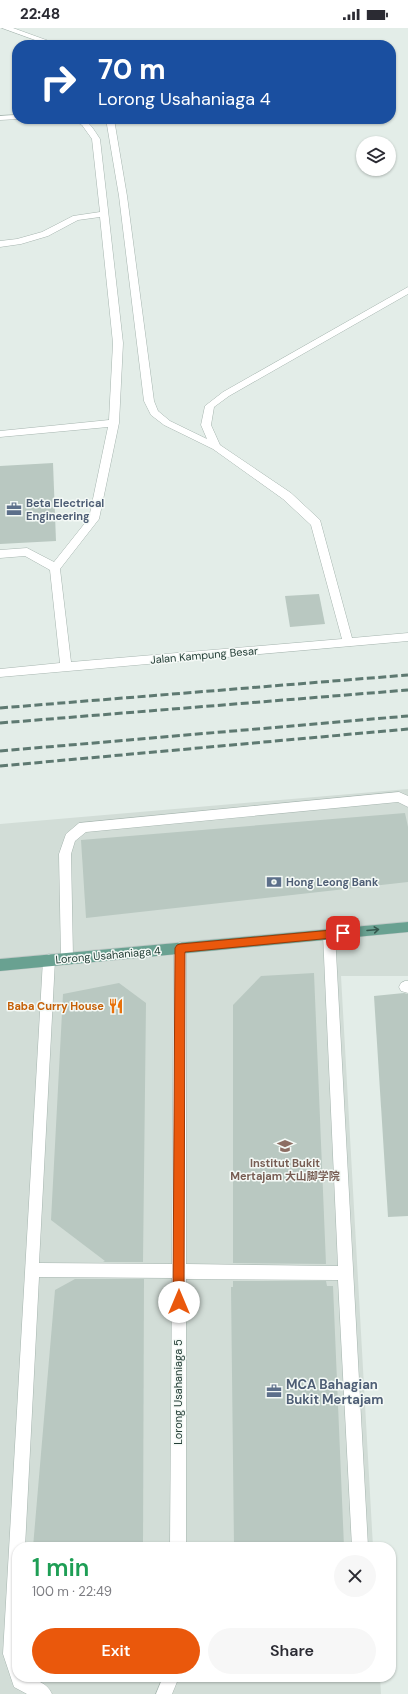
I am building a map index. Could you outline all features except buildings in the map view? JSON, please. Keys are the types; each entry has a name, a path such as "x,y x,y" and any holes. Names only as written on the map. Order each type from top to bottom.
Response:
{"main road":[{"name":"Lorong Usahaniaga 4","path":"0,965 408,927"}],"street":[{"path":"6,28 41,40"},
{"path":"0,118 12,117"},
{"path":"66,667 55,568 94,519 114,423 118,343 96,140 85,124"},
{"path":"111,124 122,196 149,401 154,413 167,423 216,447 288,496 316,523 348,642"},
{"path":"0,244 18,242 45,234 76,218 104,214"},
{"path":"216,447 206,425 210,406 226,394 408,290"},
{"path":"0,434 114,423"},
{"path":"0,554 27,552 55,568"},
{"name":"Jalan Kampung Besar","path":"0,673 408,637"},
{"path":"67,958 65,854 70,838 83,827 399,798 408,802"},
{"path":"329,934 360,1542"},
{"name":"Lorong Usahaniaga 5","path":"178,1542 180,948"},
{"path":"17,1542 49,960"},
{"path":"32,1270 345,1273"},
{"path":"12,1636 12,1657"},
{"path":"22,1682 44,1694"},
{"path":"164,1694 169,1682"}],"shaded area":[{"path":"408,789 408,976 341,976 373,1542 12,1542 12,1682 380,1682 381,1694 0,1694 0,824"}],"railway":[{"path":"0,708 408,675"},
{"path":"0,723 408,690"},
{"path":"0,751 408,716"},
{"path":"0,766 408,729"}],"place":[{"name":"Beta Electrical Engineering","path":"14,509"},
{"name":"Hong Leong Bank","path":"274,882"},
{"name":"Baba Curry House","path":"116,1006"},
{"name":"Institut Bukit Mertajam 大山脚学院","path":"285,1146"},
{"name":"MCA Bahagian Bukit Mertajam","path":"274,1391"}],"route":[{"path":"179,1302 180,948 343,933"}]}
